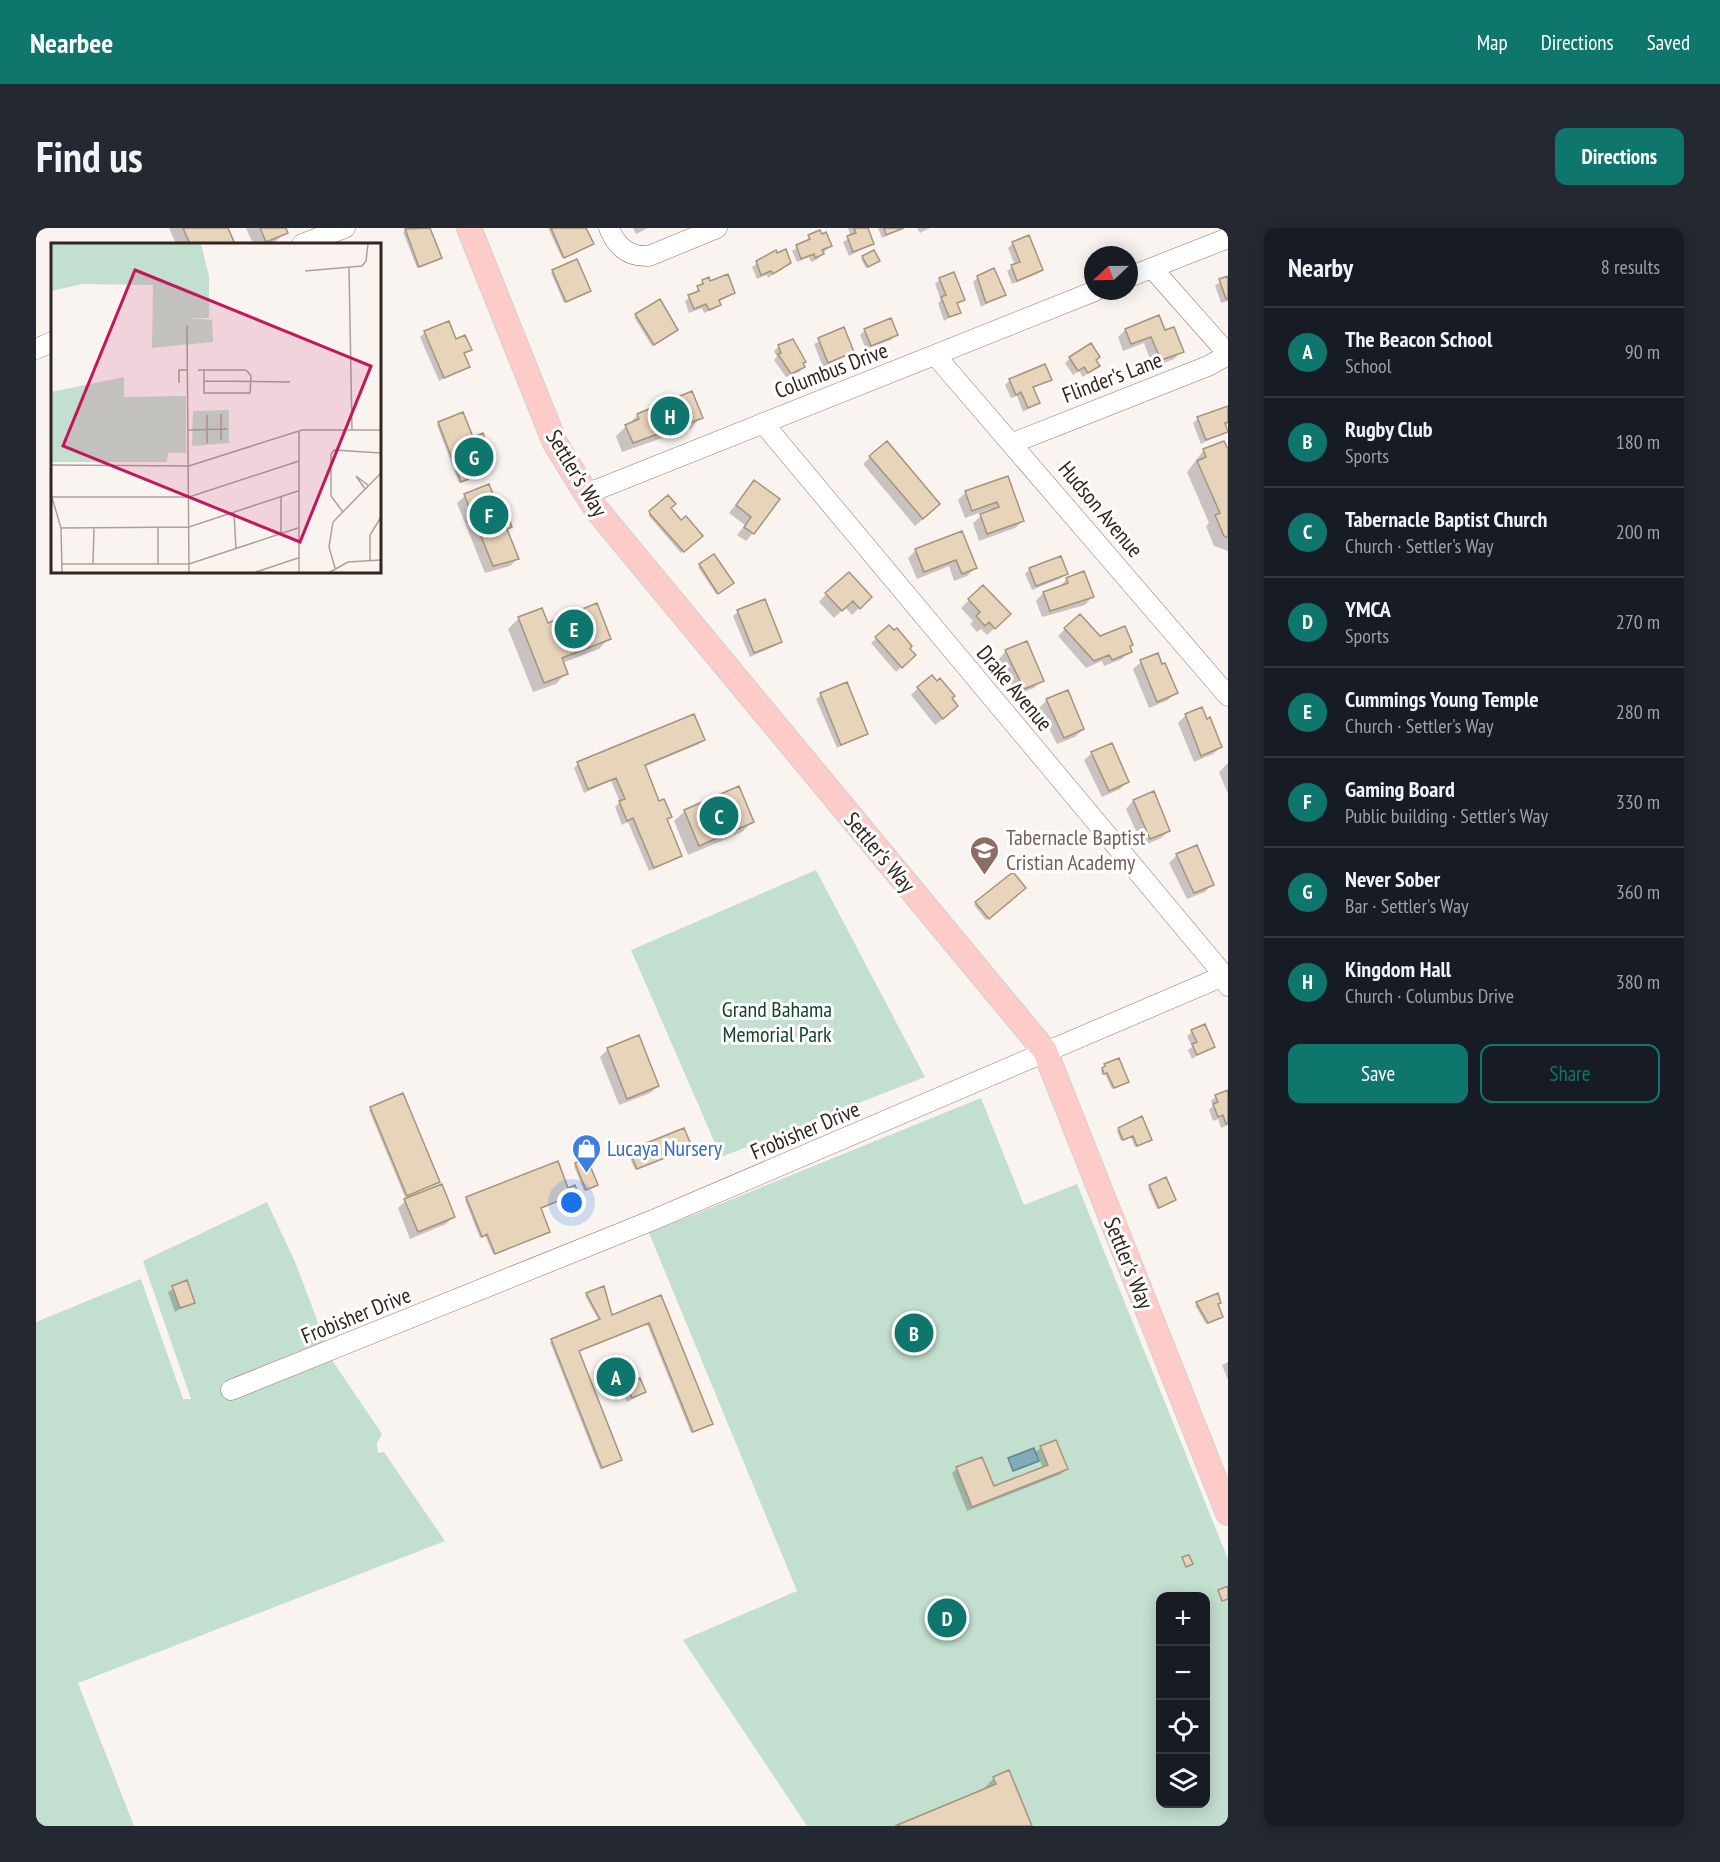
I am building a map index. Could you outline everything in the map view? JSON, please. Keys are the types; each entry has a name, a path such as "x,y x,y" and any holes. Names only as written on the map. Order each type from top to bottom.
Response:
{"main road":[{"name":"Settler's Way","path":"469,228 541,411 561,455 585,494 629,551 1045,1051 1228,1513"}],"street":[{"path":"305,243 345,228"},
{"path":"609,228 620,248 643,256 650,256 717,228"},
{"path":"1138,274 1228,238"},
{"path":"1152,268 1228,354"},
{"name":"Columbus Drive","path":"585,494 1084,295"},
{"path":"36,349 51,342"},
{"name":"Flinder's Lane","path":"1013,443 1208,366 1228,354"},
{"name":"Hudson Avenue","path":"935,355 1221,673 1228,696"},
{"name":"Drake Avenue","path":"763,423 1227,978"},
{"name":"Frobisher Drive","path":"231,1390 654,1220 952,1094 1045,1051 1227,978"}],"green space":[{"name":"Grand Bahama Memorial Park","path":"816,870 925,1077 721,1157 631,950"},
{"path":"981,1098 1024,1205 1077,1184 1228,1559 1228,1826 807,1826 683,1640 797,1591 649,1233"},
{"path":"267,1202 296,1264 332,1360 382,1434 377,1443 378,1453 384,1452 445,1541 78,1683 134,1826 36,1826 36,1322 141,1279 183,1399 191,1399 143,1261"}],"water":[{"path":"1034,1448 1039,1461 1013,1471 1008,1458"}],"building":[{"path":"183,228 228,228 235,243 190,243"},
{"path":"260,228 286,228 288,233 266,242"},
{"path":"430,228 442,258 419,267 405,229"},
{"path":"551,228 586,228 594,244 564,258"},
{"path":"854,228 868,228 874,244 853,252 847,236 856,233"},
{"path":"884,228 904,228 886,235"},
{"path":"820,230 822,234 826,232 832,246 822,250 824,254 815,258 814,254 801,259 796,245 810,239 808,235"},
{"path":"1029,235 1043,270 1017,281 1011,265 1020,262 1012,242"},
{"path":"786,249 791,263 773,274 771,271 761,275 756,261 776,250 777,253"},
{"path":"874,250 880,261 868,267 862,256"},
{"path":"577,259 591,291 566,302 552,270"},
{"path":"994,268 1006,295 986,303 977,276"},
{"path":"954,272 965,300 957,303 961,313 949,317 941,297 946,295 939,278"},
{"path":"728,274 735,293 719,300 721,305 709,310 706,304 694,309 688,295 699,291 697,286 703,284 702,280 709,277 710,281"},
{"path":"1228,276 1228,299 1226,299 1219,279"},
{"path":"660,299 678,330 654,345 635,314"},
{"path":"1159,315 1165,330 1174,327 1184,352 1161,360 1151,337 1131,344 1125,329"},
{"path":"891,318 898,335 871,346 864,329"},
{"path":"449,321 456,339 465,335 472,350 464,353 470,367 444,378 424,331"},
{"path":"844,327 854,352 828,363 818,338"},
{"path":"793,339 806,362 803,363 805,367 791,374 778,354 781,353 778,345"},
{"path":"1091,343 1100,357 1096,360 1100,366 1088,373 1084,367 1078,371 1069,357"},
{"path":"1045,364 1052,380 1033,387 1040,403 1028,408 1021,392 1016,395 1009,379"},
{"path":"692,391 703,418 633,443 625,425 639,419 637,414"},
{"path":"1228,406 1228,422 1225,423 1228,432 1206,440 1197,417"},
{"path":"463,412 473,437 483,433 487,445 477,449 486,472 461,482 438,422"},
{"path":"887,441 940,504 923,519 869,456"},
{"path":"1224,441 1228,449 1228,538 1224,536 1215,515 1220,513 1197,461 1206,457 1203,449"},
{"path":"1008,476 1024,521 987,534 980,514 999,507 997,502 972,511 965,491"},
{"path":"754,480 780,499 754,534 744,527 751,517 736,505"},
{"path":"489,484 496,502 501,500 512,527 507,529 519,559 493,566 464,494"},
{"path":"668,495 676,504 671,508 681,520 686,516 703,536 684,552 649,511"},
{"path":"962,531 977,568 962,574 956,560 924,572 915,549"},
{"path":"714,554 734,583 718,594 699,564"},
{"path":"1061,556 1068,574 1036,586 1029,568"},
{"path":"1084,571 1094,597 1050,611 1043,592 1068,583 1066,578"},
{"path":"849,572 872,597 860,609 853,601 842,611 825,593"},
{"path":"983,585 1011,614 995,629 989,622 985,626 976,616 980,612 968,599"},
{"path":"765,599 782,642 754,653 737,610"},
{"path":"597,603 611,639 562,658 568,674 544,683 518,617 542,608 548,623"},
{"path":"1080,614 1100,636 1125,626 1133,645 1130,646 1132,652 1112,660 1109,655 1094,661 1064,628"},
{"path":"889,625 894,630 897,628 912,646 910,649 916,655 902,668 875,637"},
{"path":"1027,641 1044,681 1024,689 1005,650"},
{"path":"1158,653 1178,693 1157,702 1140,660"},
{"path":"932,675 937,681 940,678 955,696 952,698 958,706 943,719 917,687"},
{"path":"847,682 868,734 841,745 820,693"},
{"path":"1068,690 1084,729 1064,738 1046,699"},
{"path":"1202,707 1207,719 1210,717 1222,747 1201,756 1185,714"},
{"path":"694,714 705,740 645,765 659,801 664,799 672,817 667,819 682,856 654,868 633,818 627,821 619,801 625,799 616,778 588,789 577,762"},
{"path":"1112,743 1129,782 1109,791 1091,752"},
{"path":"739,786 754,822 699,846 684,810"},
{"path":"1154,791 1170,831 1150,839 1133,800"},
{"path":"1197,845 1214,885 1194,893 1176,854"},
{"path":"1013,872 1026,888 989,919 975,902"},
{"path":"1205,1024 1215,1047 1197,1055 1192,1044 1197,1042 1191,1030"},
{"path":"639,1035 659,1086 627,1099 607,1048"},
{"path":"1119,1058 1129,1082 1114,1088 1102,1068 1104,1064"},
{"path":"1228,1090 1228,1123 1226,1124 1223,1115 1218,1117 1213,1104 1218,1102 1215,1095"},
{"path":"403,1093 440,1182 407,1196 370,1107"},
{"path":"1142,1116 1152,1140 1137,1146 1133,1136 1123,1140 1118,1128"},
{"path":"684,1128 692,1147 637,1169 629,1150"},
{"path":"587,1158 598,1185 586,1190 575,1163"},
{"path":"558,1161 568,1188 575,1185 578,1193 541,1208 550,1232 495,1254 487,1234 482,1237 466,1197"},
{"path":"1166,1177 1176,1200 1159,1208 1149,1185"},
{"path":"442,1184 455,1217 418,1232 404,1199"},
{"path":"187,1280 195,1303 180,1308 172,1286"},
{"path":"604,1286 612,1315 661,1295 713,1424 693,1432 649,1323 579,1351 622,1460 602,1468 551,1339 600,1319 586,1293"},
{"path":"1218,1293 1221,1303 1218,1304 1223,1317 1208,1323 1196,1302"},
{"path":"640,1378 646,1392 632,1398 626,1384"},
{"path":"1056,1440 1068,1469 972,1507 956,1467 982,1457 994,1486 1048,1465 1040,1446"},
{"path":"1189,1555 1193,1564 1186,1567 1182,1557"},
{"path":"1228,1586 1228,1599 1222,1601 1218,1590"},
{"path":"1009,1770 1032,1826 895,1826 996,1784 993,1777"}],"place":[{"name":"Kingdom Hall","path":"670,416"},
{"name":"Never Sober","path":"474,457"},
{"name":"Gaming Board","path":"489,515"},
{"name":"Cummings Young Temple","path":"574,629"},
{"name":"Tabernacle Baptist Church","path":"719,816"},
{"name":"Tabernacle Baptist Cristian Academy","path":"985,876"},
{"name":"Lucaya Nursery","path":"586,1174"},
{"name":"Rugby Club","path":"914,1333"},
{"name":"The Beacon School","path":"616,1377"},
{"name":"YMCA","path":"947,1618"}]}
